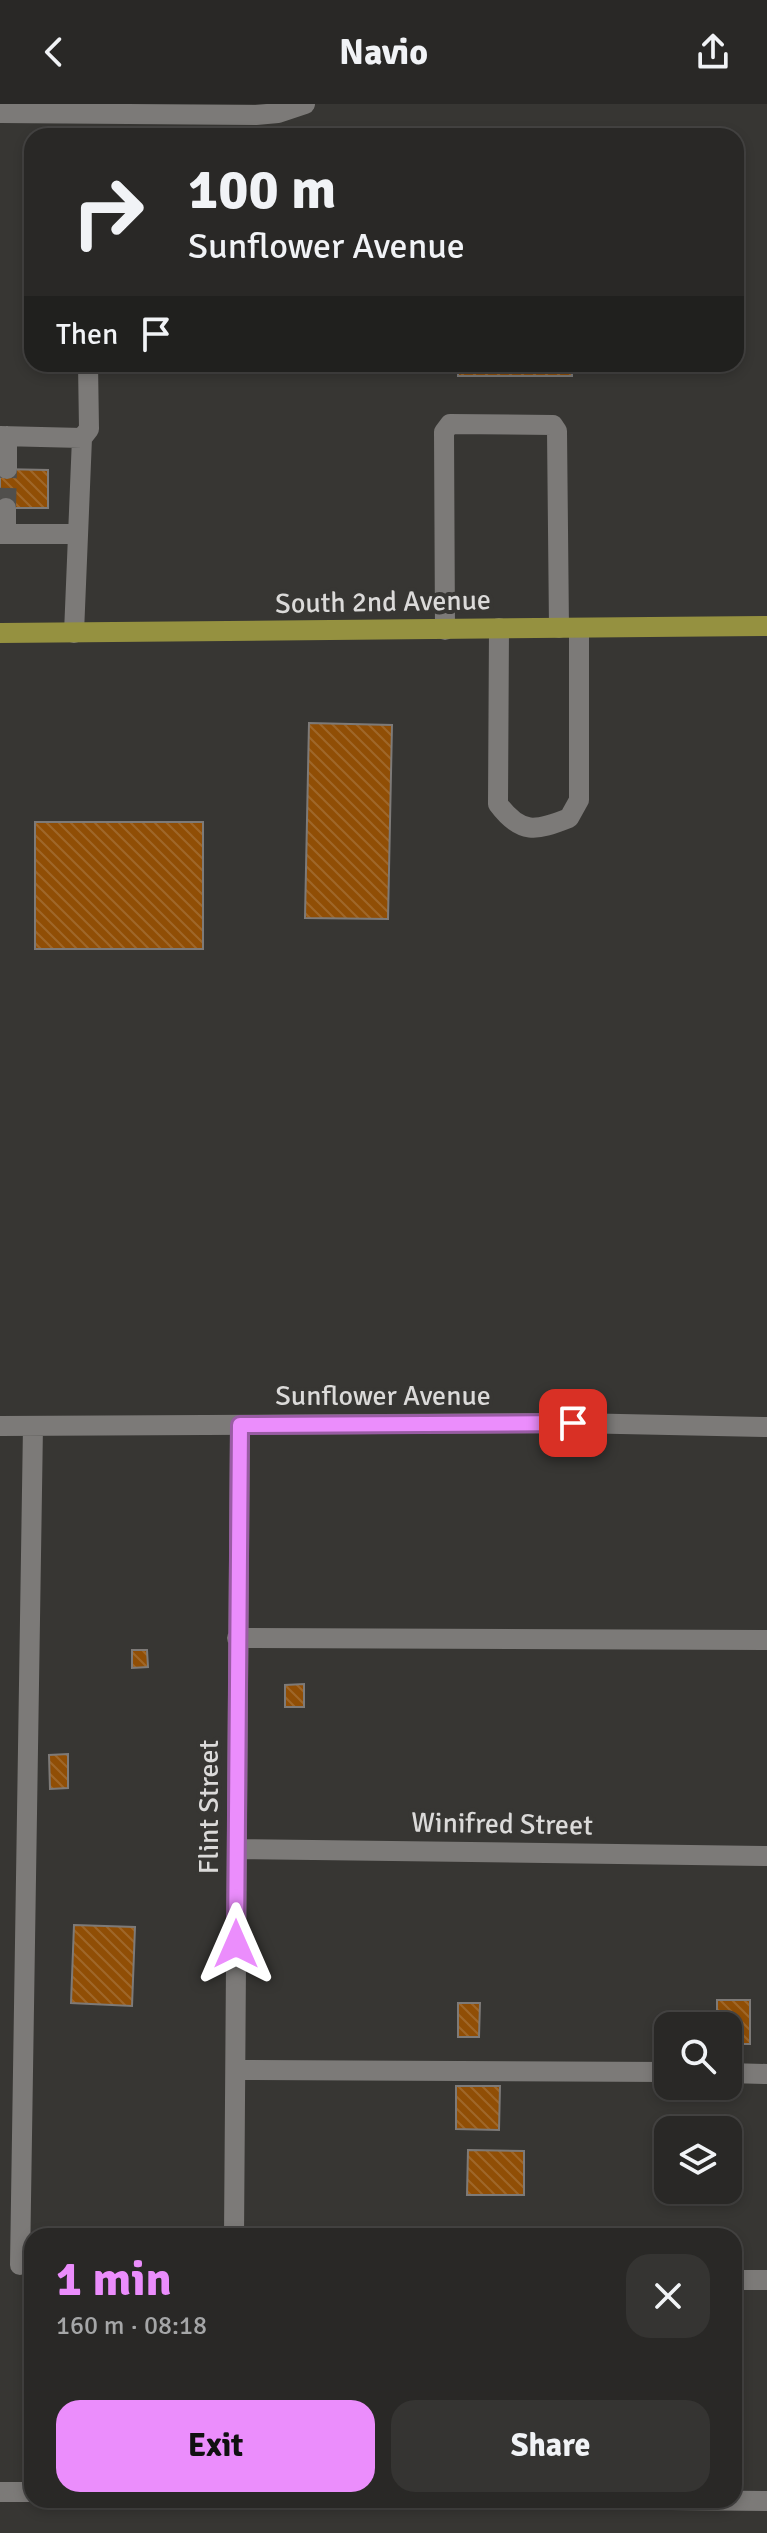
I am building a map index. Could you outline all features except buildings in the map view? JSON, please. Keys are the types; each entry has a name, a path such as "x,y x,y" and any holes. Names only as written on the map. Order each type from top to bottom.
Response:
{"main road":[{"name":"South 2nd Avenue","path":"0,633 767,626"}],"street":[{"path":"0,113 256,115 278,113 305,104"},
{"path":"74,633 82,438 89,429 88,372"},
{"path":"445,630 444,432 450,424 553,425 557,431 579,800 569,818 545,827 526,827 511,822 498,804 499,628"},
{"path":"7,469 4,436 82,438"},
{"path":"6,508 3,534 78,534"},
{"name":"Sunflower Avenue","path":"0,1426 573,1423 767,1427"},
{"name":"Flint Street","path":"234,2228 240,1425"},
{"path":"17,2264 33,1426"},
{"path":"237,1638 767,1640"},
{"name":"Winifred Street","path":"237,1849 767,1856"},
{"path":"236,2070 654,2072"},
{"path":"742,2073 767,2074"},
{"path":"742,2280 767,2280"},
{"path":"0,2492 24,2492"},
{"path":"742,2501 767,2501"}],"tunnel":[{"path":"6,508 7,469"}],"route":[{"path":"236,1944 240,1425 573,1423"}]}
